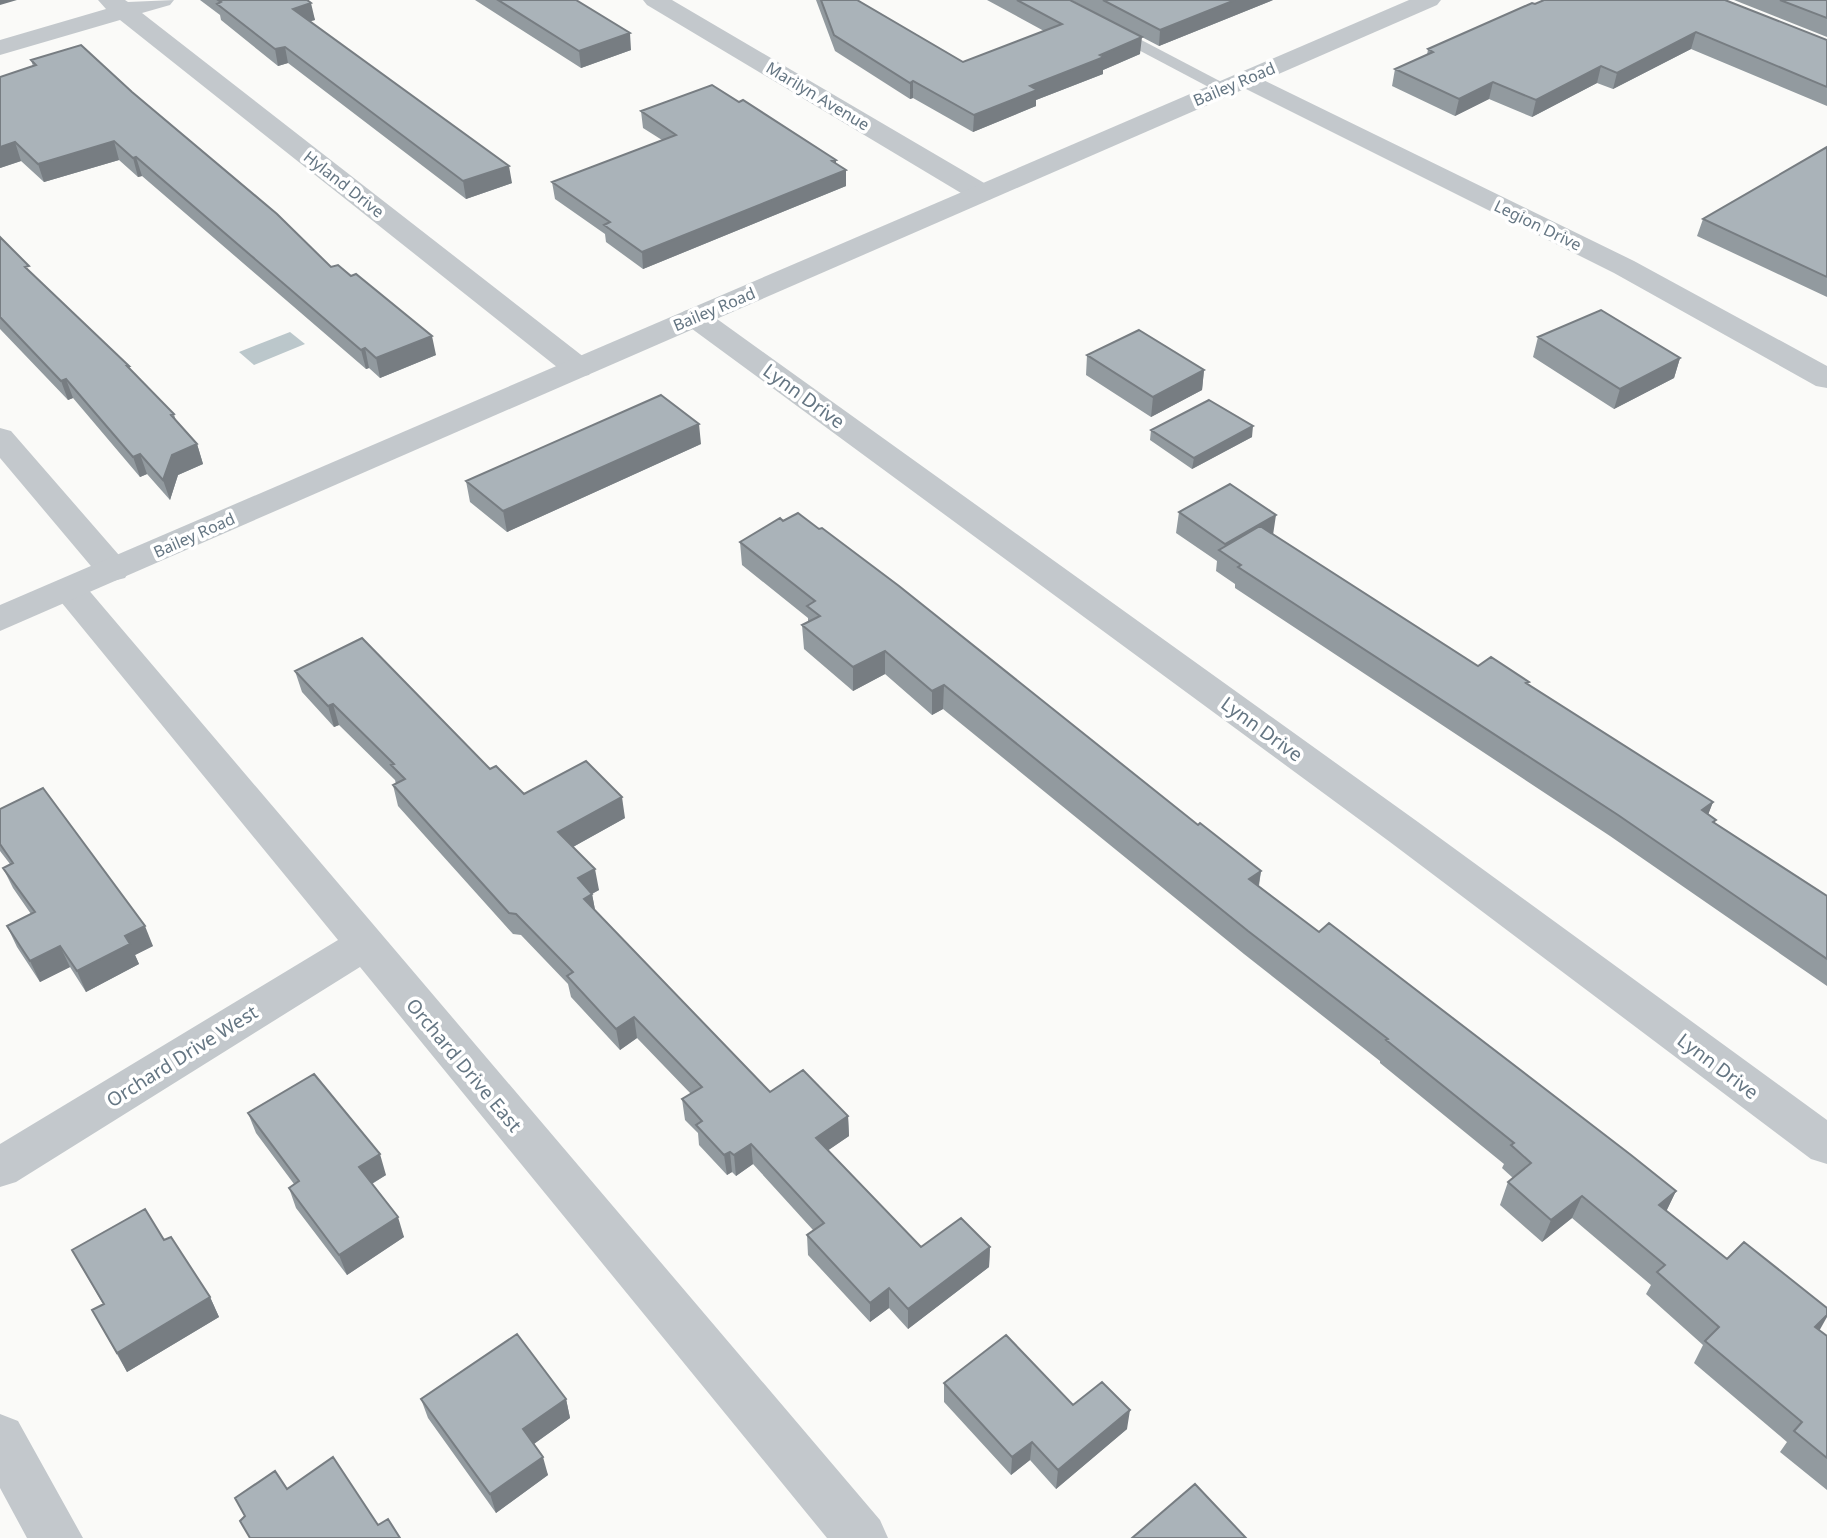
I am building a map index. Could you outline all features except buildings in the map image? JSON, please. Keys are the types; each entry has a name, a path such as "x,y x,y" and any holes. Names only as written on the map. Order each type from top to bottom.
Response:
{"street":[{"path":"0,48 117,6 162,0"},
{"name":"Marilyn Avenue","path":"655,0 981,193"},
{"name":"Bailey Road","path":"0,619 1234,84 1417,2"},
{"name":"Hyland Drive","path":"117,6 578,368"},
{"name":"Legion Drive","path":"1234,84 1624,267 1827,379"},
{"name":"Lynn Drive","path":"695,317 1404,832 1827,1145"},
{"path":"0,438 113,570"},
{"name":"Orchard Drive East","path":"69,589 860,1538"},
{"name":"Orchard Drive West","path":"0,1168 363,945"},
{"path":"0,1438 55,1538"}],"lane":[{"path":"1052,0 1234,84"}],"shaded area":[{"path":"290,332 305,344 254,365 239,352"}]}
